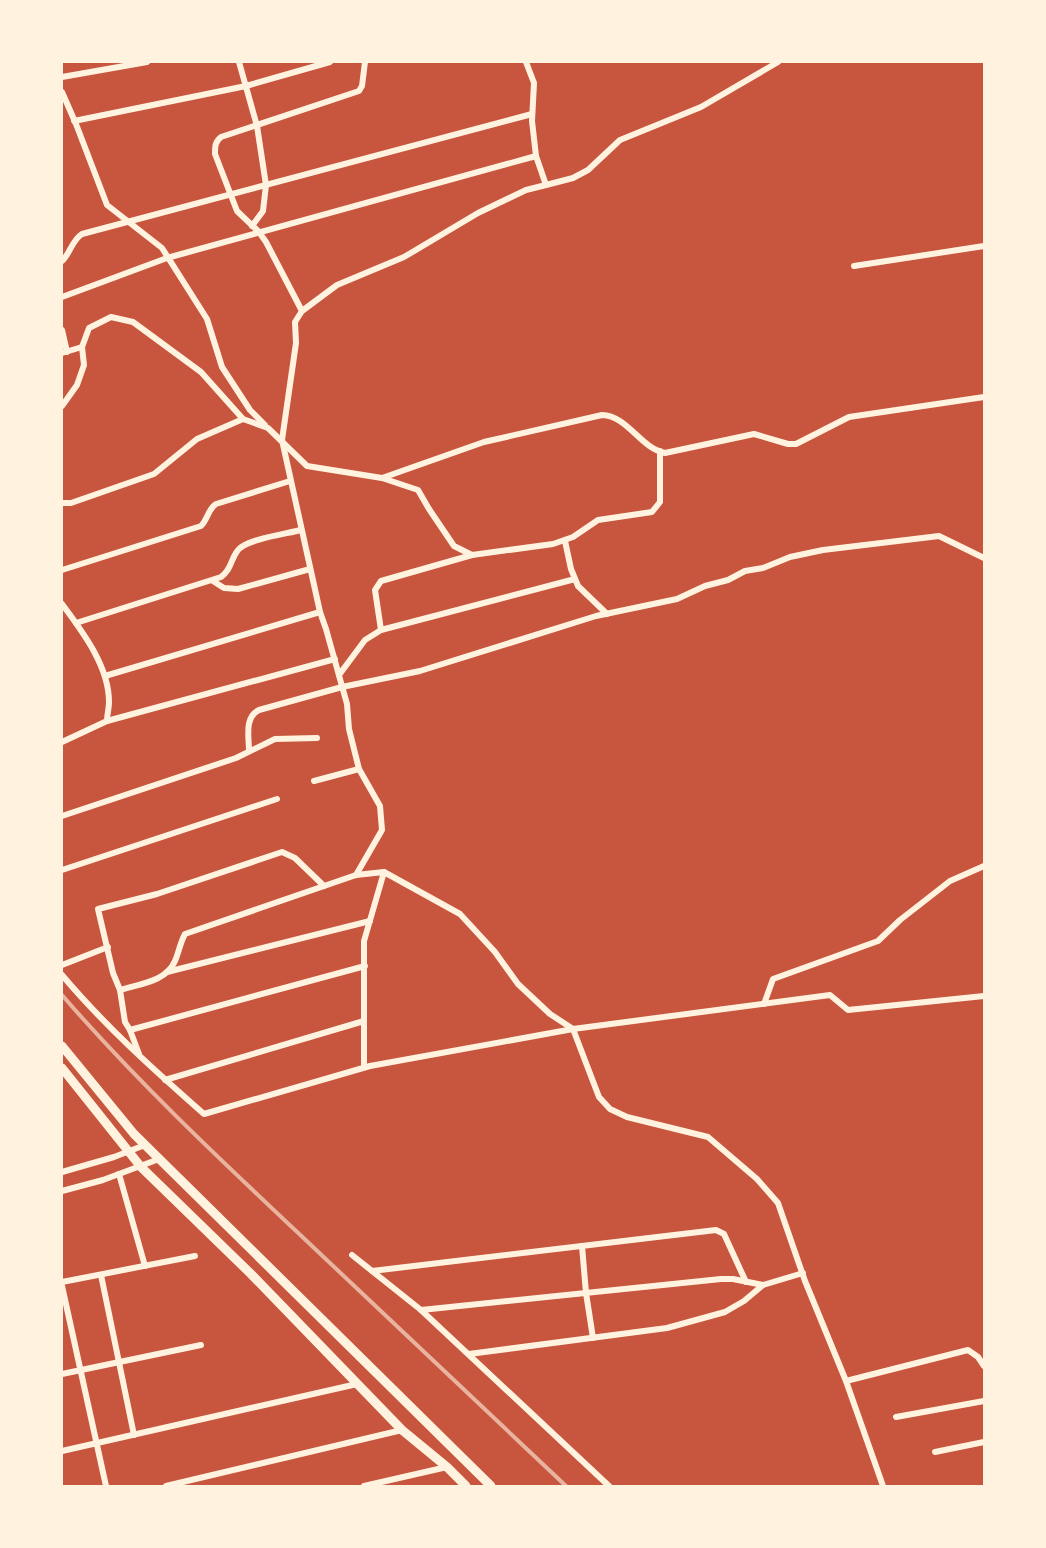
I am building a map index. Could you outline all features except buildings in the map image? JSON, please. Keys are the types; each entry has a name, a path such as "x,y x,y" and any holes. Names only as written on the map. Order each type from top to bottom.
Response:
{"street":[{"path":"62,77 147,62"},
{"path":"239,62 257,126 266,185 263,210 252,226"},
{"path":"74,121 246,86 330,62"},
{"path":"302,311 266,242 259,232 240,216 215,154 216,141 221,137 359,91 362,86 365,62"},
{"path":"526,62 534,83 532,114 536,156 546,185"},
{"path":"356,875 382,830 380,806 359,769 349,729 347,704 320,612 282,440 296,343 295,322 302,311 337,285 404,257 477,213 526,190 573,178 588,170 620,140 701,107 778,62"},
{"path":"62,92 107,204 162,248 207,319 222,367 250,410 307,466 382,478 418,490 454,546 472,555"},
{"path":"62,261 68,256 77,237 82,234 532,114"},
{"path":"62,297 167,258 536,156"},
{"path":"854,266 984,246"},
{"path":"62,406 77,385 84,365 82,347 89,328 111,317 133,322 201,372 243,419 268,428"},
{"path":"62,330 64,352 82,347"},
{"path":"382,478 484,442 602,415 616,418 660,452 665,453 754,434 788,444 796,444 849,417 984,397"},
{"path":"62,503 154,474 197,439 243,419"},
{"path":"381,630 375,590 381,581 472,555 565,541 598,520 646,514 656,509 660,502 660,452"},
{"path":"62,570 201,526 206,521 211,507 216,504 290,481"},
{"path":"76,623 213,581 229,572 234,557 244,545 301,530"},
{"path":"249,751 249,720 253,713 342,687 420,671 607,614 677,599 705,586 728,580 745,571 763,568 790,557 824,550 939,536 984,558"},
{"path":"565,541 574,579 578,586 607,614"},
{"path":"213,581 224,588 238,589 310,569"},
{"path":"339,675 365,640 381,630 574,579"},
{"path":"62,604 84,634 105,676 109,702 106,721"},
{"path":"105,676 320,612"},
{"path":"62,742 106,721 335,659"},
{"path":"62,816 236,758 275,739 317,738"},
{"path":"314,780 359,769"},
{"path":"62,870 277,799"},
{"path":"140,1058 125,1022 120,990 113,973 98,909 157,894 282,852 295,858 324,886"},
{"path":"764,1004 773,979 878,941 900,920 950,881 984,866"},
{"path":"364,1067 364,941 384,872"},
{"path":"120,990 160,978 175,963 177,949 185,934 356,875 384,872 460,914 495,952 518,984 550,1014 573,1029 599,1097 610,1110 627,1117 708,1137 757,1179 778,1203 846,1381 883,1486"},
{"path":"166,972 370,921"},
{"path":"62,964 108,947"},
{"path":"130,1030 365,966"},
{"path":"62,975 89,1008 140,1058 204,1114 364,1067 573,1029 830,995 848,1010 984,996"},
{"path":"165,1080 364,1021"},
{"path":"62,1046 159,1160 491,1486"},
{"path":"62,1068 141,1167 251,1274 402,1430 466,1486"},
{"path":"62,1172 145,1145"},
{"path":"62,1191 159,1160"},
{"path":"119,1174 145,1266"},
{"path":"372,1271 716,1230 724,1234 746,1282"},
{"path":"582,1246 593,1338"},
{"path":"352,1255 420,1310 469,1354 609,1486"},
{"path":"106,1486 62,1284 195,1257"},
{"path":"469,1354 667,1328 725,1312 744,1301 763,1285 803,1273"},
{"path":"100,1275 134,1435"},
{"path":"420,1310 721,1279 763,1285"},
{"path":"62,1374 201,1345"},
{"path":"846,1381 968,1350 978,1357 984,1366"},
{"path":"62,1451 357,1384"},
{"path":"896,1417 984,1401"},
{"path":"166,1486 402,1430"},
{"path":"935,1452 984,1442"},
{"path":"364,1486 377,1485 447,1467"}],"railway":[{"path":"62,995 184,1124 566,1486"}]}
